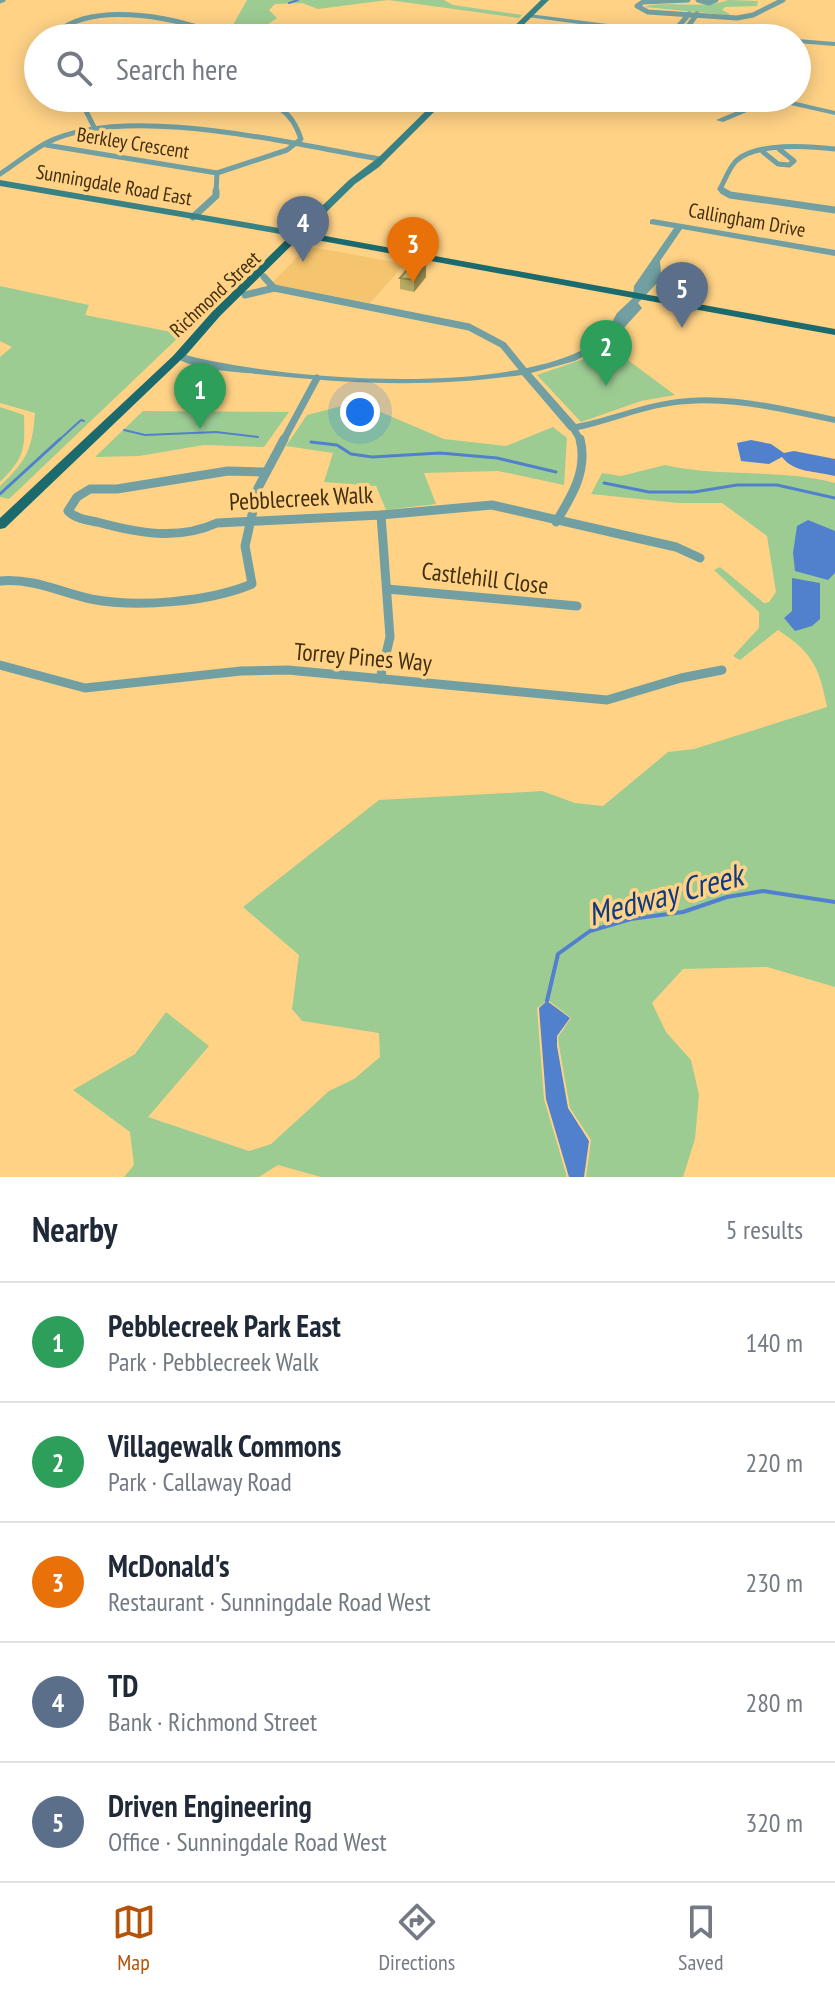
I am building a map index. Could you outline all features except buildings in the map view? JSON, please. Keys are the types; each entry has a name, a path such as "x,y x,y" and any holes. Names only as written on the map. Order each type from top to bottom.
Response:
{"main road":[{"path":"520,24 545,0"},
{"name":"Richmond Street","path":"0,525 264,277 352,182 430,112"},
{"name":"Sunningdale Road East","path":"0,183 301,236"},
{"path":"301,236 635,300 835,332"},
{"name":"Richmond Street","path":"178,356 216,314 301,236"}],"street":[{"path":"688,0 643,2 637,6 648,12 751,16 783,0"},
{"path":"698,0 706,3 716,0"},
{"path":"65,24 79,16 96,14 183,24"},
{"path":"680,24 689,14"},
{"path":"690,24 697,14"},
{"path":"529,16 589,24"},
{"path":"811,42 835,44"},
{"path":"811,107 835,113"},
{"path":"86,112 95,129"},
{"path":"193,217 216,196 217,173 301,139 290,112"},
{"path":"720,120 740,112"},
{"path":"0,174 43,145 95,129 178,126 381,159"},
{"name":"Berkley Crescent","path":"43,145 217,173"},
{"path":"835,149 806,145 747,154 737,161 720,189 723,192 835,210"},
{"path":"763,152 778,164 789,165 794,161 779,149"},
{"name":"Callingham Drive","path":"653,222 835,253"},
{"path":"178,356 242,372 257,371 344,382 442,382 525,372 592,349 626,326 637,308 635,300 649,289 659,268 657,263 679,227"},
{"path":"264,277 274,288"},
{"path":"245,295 274,288 469,327 503,345 582,437 583,464 571,498 556,522"},
{"path":"0,581 26,580 94,599 126,603 234,592 252,584 245,546 258,488 317,378"},
{"path":"573,428 604,423 673,402 713,400 742,401 835,420"},
{"name":"Pebblecreek Walk","path":"266,472 226,470 114,490 95,487 86,490 68,507 73,516 151,536 250,520 381,515 492,505 676,547 700,558"},
{"path":"380,679 390,637 381,515"},
{"name":"Castlehill Close","path":"387,589 448,590 547,607 577,606"},
{"name":"Torrey Pines Way","path":"0,665 85,688 241,671 288,670 607,700 681,678 722,670"}],"shaded area":[{"path":"317,248 405,264 370,303 271,284 305,249"}],"green space":[{"path":"247,0 388,0 318,9 302,3 275,4 269,10 277,18 268,24 234,24"},
{"path":"388,0 444,0 453,5 522,15 519,18"},
{"path":"728,0 758,1 757,6 725,7 722,10 728,15 644,7 707,4"},
{"path":"0,286 89,305 85,315 182,334 9,499 0,497 0,486 26,454 35,413 0,403 0,357 12,347 0,341"},
{"path":"613,349 675,395 641,401 581,422 537,375"},
{"path":"357,402 444,439 506,446 553,427 567,438 564,485 498,471 424,473 436,504 386,510 376,486 324,482 333,453 286,446 307,415"},
{"path":"0,407 24,415 24,427 19,459 0,482"},
{"path":"143,411 289,412 264,447 204,445 139,456 95,457"},
{"path":"665,465 814,478 835,483 835,987 767,967 683,969 652,1003 666,1032 691,1060 699,1095 695,1139 683,1177 586,1177 591,1140 570,1108 558,1037 571,1018 548,1000 537,1008 544,1099 567,1177 321,1177 278,1165 259,1177 124,1177 134,1165 130,1132 73,1090 135,1054 166,1012 209,1046 148,1117 249,1151 271,1144 329,1091 354,1079 380,1057 379,1033 302,1021 292,1009 299,955 243,907 379,800 542,791 575,803 603,806 668,752 694,749 827,707 813,662 778,630 740,660 733,656 759,628 759,612 714,570 720,567 764,603 769,602 776,592 767,536 722,503 678,503 591,494 602,473 621,476"}],"water":[{"path":"751,440 771,444 784,453 794,451 835,459 835,476 799,469 782,457 769,464 741,461 737,443"},
{"path":"808,520 835,531 835,573 828,580 795,571 793,553 797,526"},
{"path":"792,578 820,583 820,619 812,626 795,631 784,618 792,611"},
{"path":"547,1001 570,1018 557,1036 557,1046 568,1108 589,1141 584,1177 569,1177 546,1099 539,1008"}],"waterway":[{"path":"289,3 298,0"},
{"path":"58,441 81,420 84,421"},
{"path":"124,430 145,435 216,432 258,437"},
{"path":"0,494 60,439"},
{"path":"311,442 337,445 351,454 372,457 440,453 497,458 556,472"},
{"path":"604,483 649,492 694,492 737,485 777,485 835,498"},
{"name":"Medway Creek","path":"547,1001 558,954 590,931 631,919 683,912 727,897 763,891 835,902"}],"place":[{"name":"TD","path":"303,262"},
{"name":"McDonald's","path":"413,283"},
{"name":"Driven Engineering","path":"682,328"},
{"name":"Villagewalk Commons","path":"606,386"},
{"name":"Pebblecreek Park East","path":"200,429"}]}
